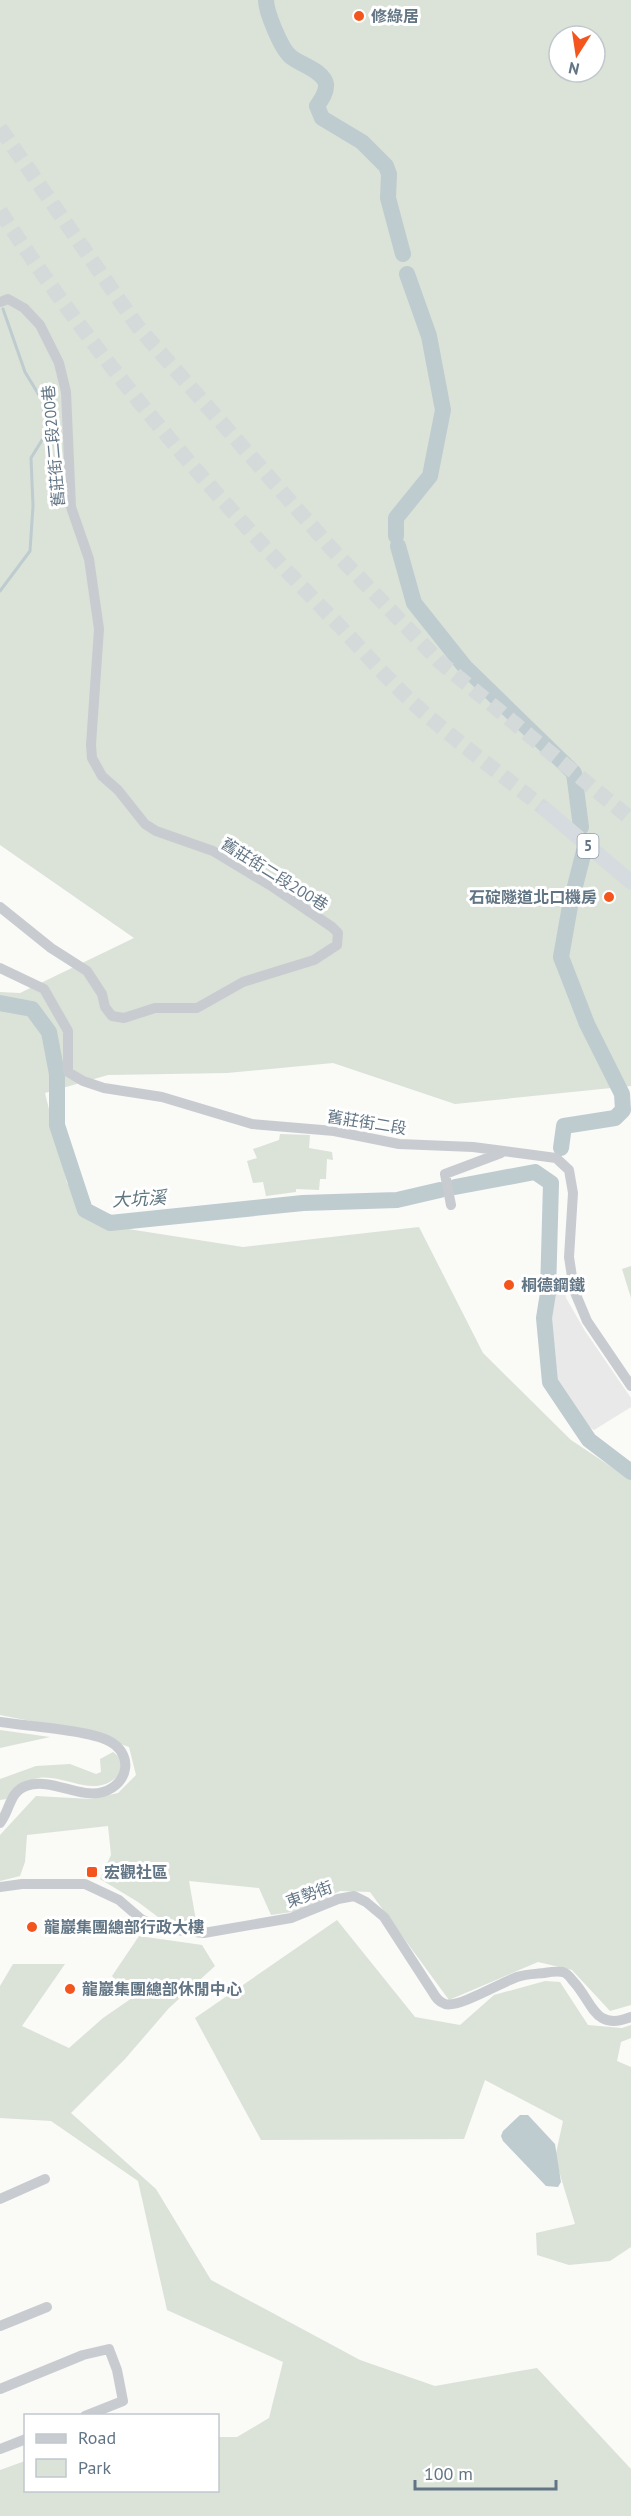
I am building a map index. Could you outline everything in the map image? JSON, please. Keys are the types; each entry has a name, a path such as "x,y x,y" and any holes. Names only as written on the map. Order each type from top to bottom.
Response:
{"highway":[{"name":"5","path":"546,810 630,880"}],"street":[{"name":"舊莊街二段200巷","path":"0,302 8,299 24,308 40,325 59,363 66,392 71,507 89,559 99,629 92,758 102,776 118,790 145,824 156,831 213,851 273,886 332,927 338,933 337,945 314,960 243,982 197,1008 155,1008 124,1018 112,1016 105,1007 102,994 87,971 51,948 0,907"},
{"name":"舊莊街二段","path":"0,968 44,989 68,1031 68,1072 83,1081 104,1088 162,1097 252,1124 334,1131 399,1144 473,1147 556,1158 569,1170 573,1193 569,1257 574,1290 587,1321 631,1386"},
{"path":"451,1205 445,1174 504,1151"},
{"path":"0,1722 82,1734 110,1741 125,1755 127,1763 123,1778 113,1787 101,1792 45,1785 26,1786 14,1794 2,1818"},
{"name":"東勢街","path":"0,1887 22,1884 85,1884 119,1900 141,1918 159,1928 183,1932 218,1931 252,1923 291,1918 338,1899 354,1896 366,1902 384,1917 439,2001 446,2005 460,2004 491,1987 520,1976 555,1971 566,1973 596,2014 604,2020 614,2022 631,2017"},
{"path":"0,2199 45,2179"},
{"path":"0,2326 47,2307"},
{"path":"0,2389 83,2355 109,2349 117,2370 123,2400 88,2414"},
{"path":"0,2449 24,2440"}],"shaded area":[{"path":"564,1286 566,1298 585,1331 631,1398 631,1407 594,1430 582,1423 562,1395 552,1371 547,1344 550,1296"},
{"path":"520,2115 528,2115 555,2144 561,2182 558,2187 546,2186 503,2141 501,2136 503,2131"}],"green space":[{"path":"0,0 631,0 631,1086 455,1104 333,1063 227,1073 108,1075 45,1093 67,1183 109,1226 243,1247 419,1227 483,1353 571,1440 631,1480 631,2005 610,2011 572,1970 538,1962 449,2000 370,1892 340,1891 299,1911 271,1915 259,1888 189,1881 197,1926 158,1917 100,1879 111,1855 108,1826 27,1835 25,1862 20,1876 0,1881 0,1835 36,1796 91,1799 118,1793 136,1775 129,1747 87,1732 0,1715 0,992 20,993 134,938 0,845"},
{"path":"280,1134 310,1135 309,1148 332,1152 333,1160 327,1159 326,1179 320,1179 319,1190 296,1189 296,1192 266,1196 263,1182 253,1183 247,1161 257,1158 253,1149 279,1140"},
{"path":"631,1266 631,1298 622,1269"},
{"path":"0,1730 50,1737 0,1748"},
{"path":"113,1752 121,1758 123,1770 104,1785 83,1785 50,1778 38,1778 6,1799 0,1800 0,1779 36,1766 70,1764 96,1774 101,1772 100,1759"},
{"path":"337,1920 415,2017 460,2025 494,1995 545,1981 560,1982 588,2025 622,2028 631,2025 631,2038 621,2042 617,2061 631,2067 631,2247 610,2261 569,2265 537,2255 536,2233 575,2224 555,2158 563,2121 485,2080 464,2139 261,2140 195,2018"},
{"path":"139,1936 202,1945 215,1966 169,2008 125,2059 71,2113 156,2189 211,2280 360,2360 435,2386 537,2368 631,2469 631,2516 0,2516 0,2470 24,2461 24,2492 219,2492 219,2437 237,2437 269,2418 283,2362 167,2310 138,2181 51,2121 0,2118 0,1986 13,1964 65,1964 22,2026 69,2048 103,2018 132,1998 112,1976"}],"waterway":[{"path":"266,0 271,21 286,52 316,71 324,79 326,90 317,106 322,118 362,142 386,166 389,174 388,198 403,254"},
{"path":"396,536 396,518 430,476 443,410 429,336 407,274"},
{"path":"0,591 30,551 33,506 31,458 47,432 42,400 25,372 3,309"},
{"path":"398,546 414,603 465,667 574,773 581,827"},
{"path":"561,1148 564,1126 615,1118 623,1110 622,1094 587,1024 561,957 570,906 584,851"},
{"name":"大坑溪","path":"0,1003 32,1009 49,1032 57,1074 57,1125 85,1210 110,1223 303,1203 397,1200 440,1190"},
{"name":"大坑溪","path":"455,1187 535,1172 551,1183 548,1293 544,1318 550,1382 589,1440 631,1472"}],"tunnel":[{"path":"0,128 138,327 331,548 440,662 631,819"},
{"path":"0,211 37,266 115,372 199,474 243,523 410,700 546,810"}],"place":[{"name":"修綠居","path":"359,16"},
{"name":"石碇隧道北口機房","path":"609,897"},
{"name":"桐德鋼鐵","path":"509,1285"},
{"name":"宏觀社區","path":"92,1872"},
{"name":"龍巖集團總部行政大樓","path":"32,1927"},
{"name":"龍巖集團總部休閒中心","path":"70,1989"}]}
